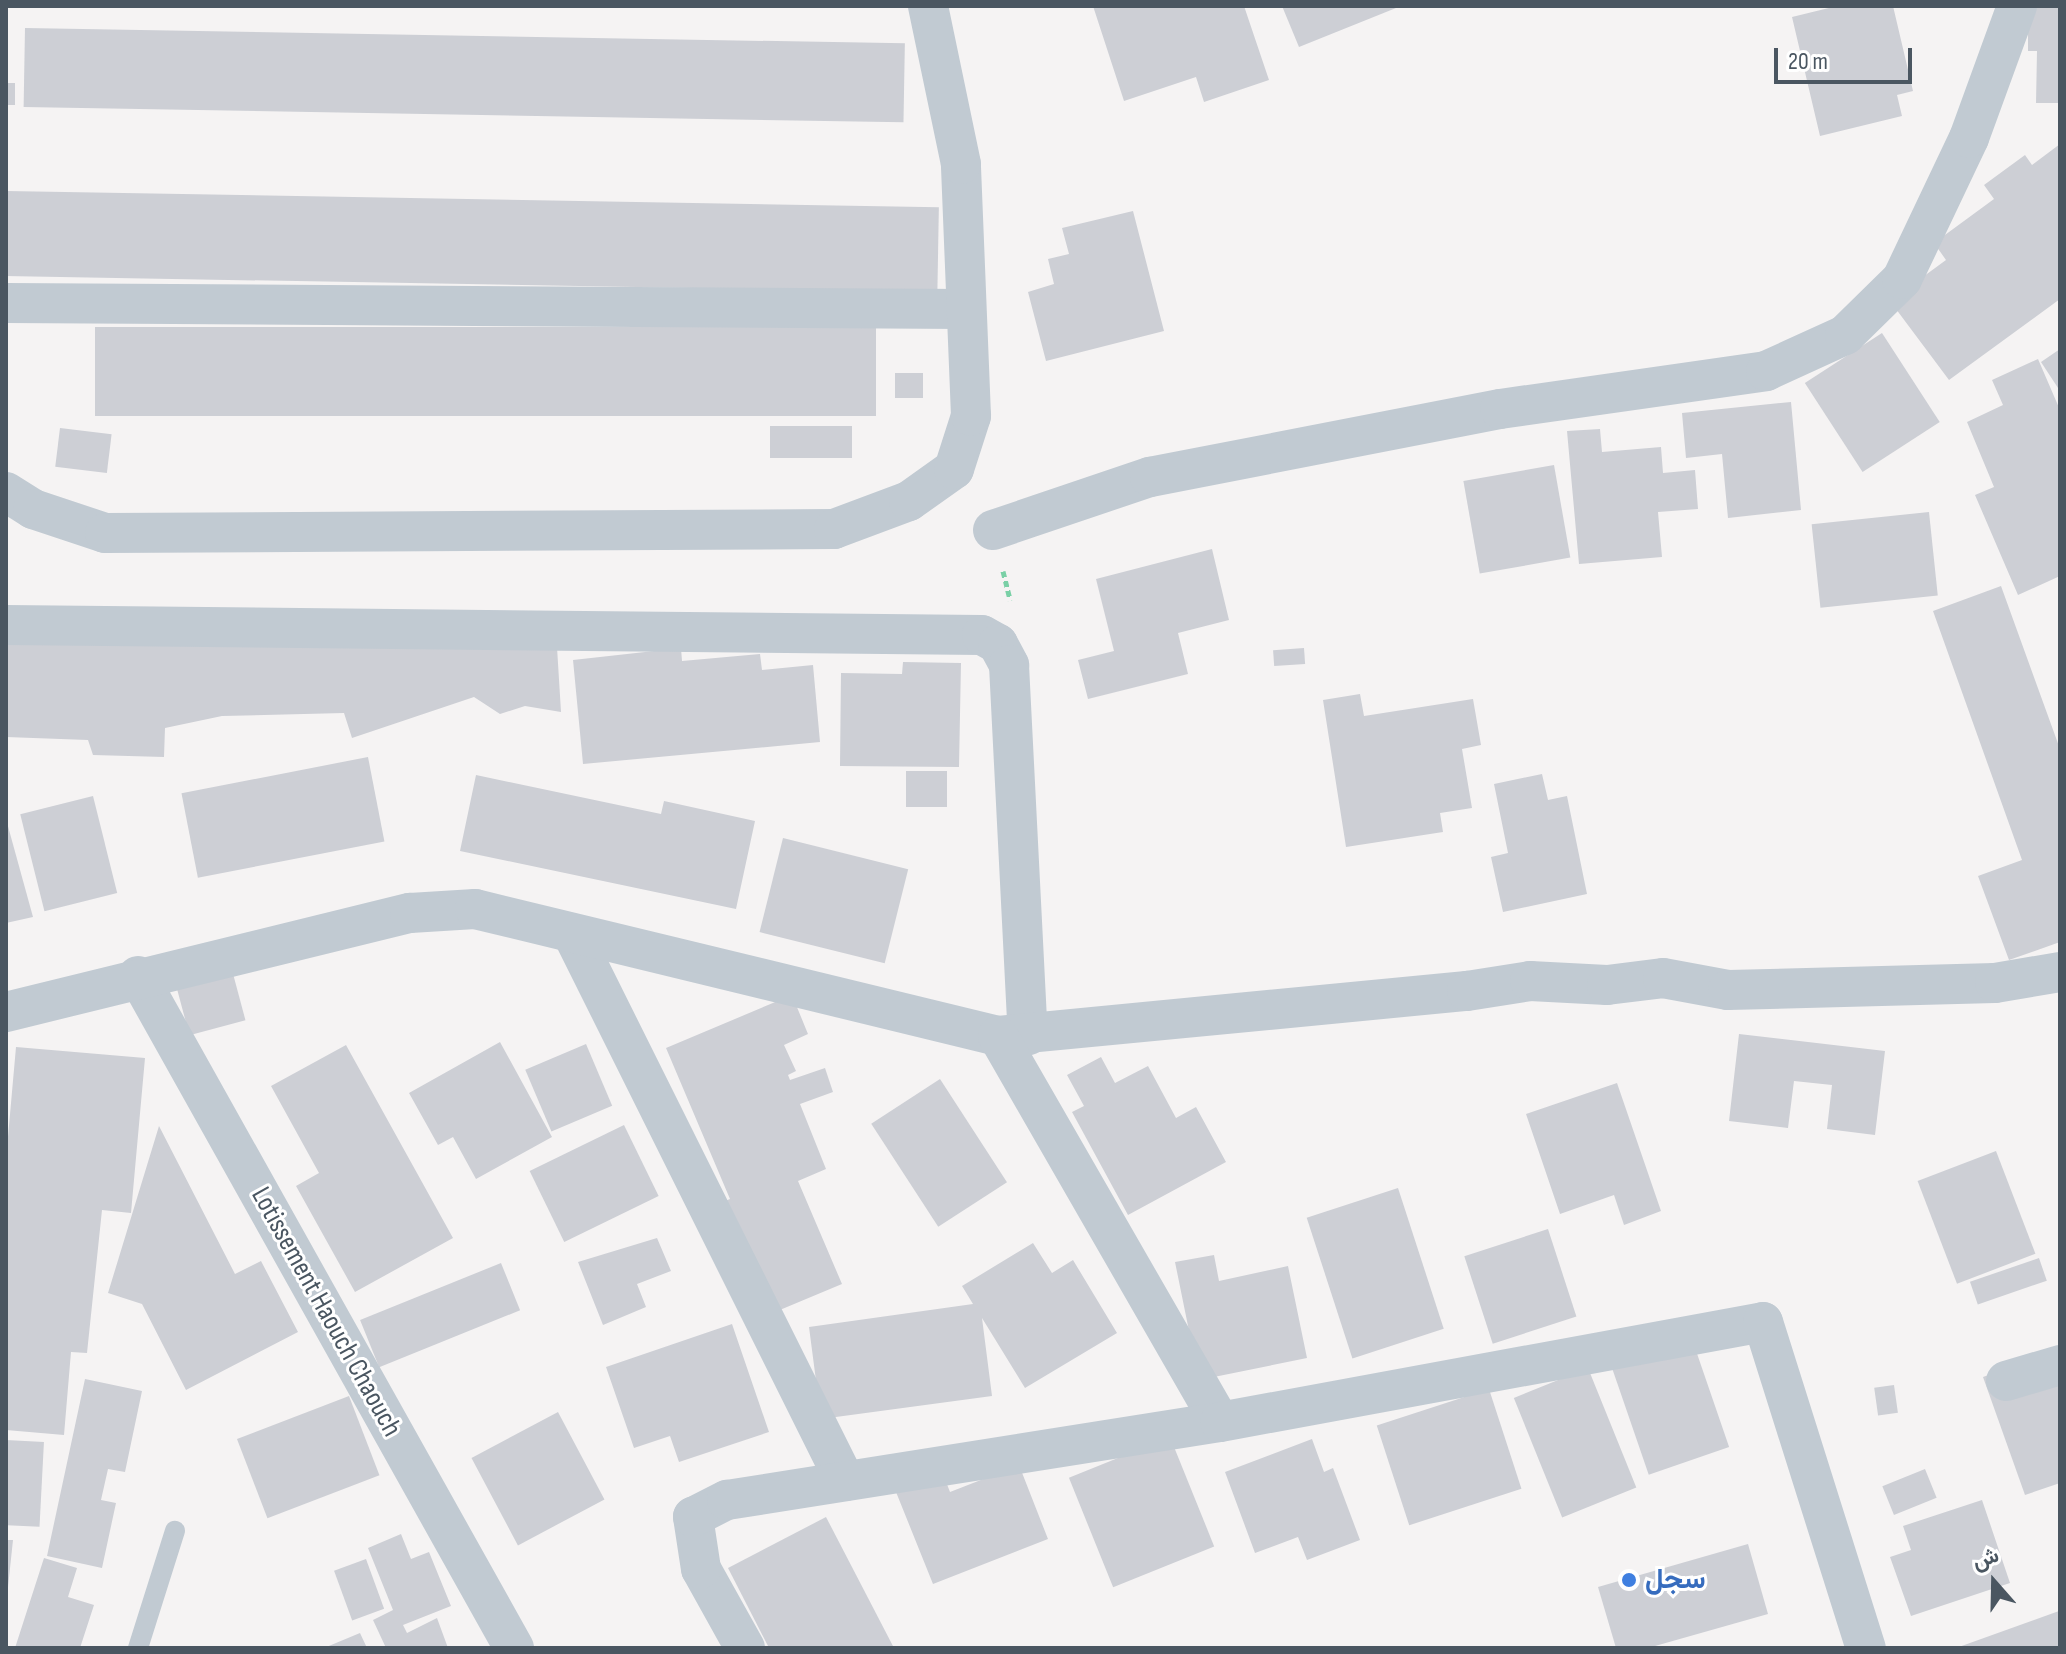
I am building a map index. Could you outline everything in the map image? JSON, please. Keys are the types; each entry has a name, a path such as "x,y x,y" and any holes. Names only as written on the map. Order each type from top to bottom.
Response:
{"street":[{"path":"6,492 33,509 105,533 834,529 909,501 954,469 971,416 964,309 961,164 928,6"},
{"path":"993,530 1150,477 1500,409 1766,371 1845,335 1902,279 1969,138 2017,6"},
{"path":"6,303 964,309"},
{"path":"6,625 982,635 998,644 1009,665 1013,1036 1220,1422"},
{"path":"8,1022 138,976 410,913 475,909 573,935 1013,1036 1530,981 1607,985 1663,978 1728,990 1995,983 2060,972"},
{"path":"573,935 845,1481"},
{"name":"Lotissement Haouch Chaouch","path":"138,976 514,1648"},
{"path":"745,1648 701,1569 693,1517 727,1500 1220,1422 1763,1322 1866,1648"},
{"path":"2006,1381 2060,1365"}],"lane":[{"path":"138,1648 175,1531"}],"building":[{"path":"1093,6 1244,6 1269,80 1204,102 1196,77 1124,101"},
{"path":"1282,6 1401,6 1299,47"},
{"path":"1837,6 1893,6 1913,91 1897,95 1902,116 1820,136 1792,17"},
{"path":"2028,6 2060,6 2060,103 2036,103 2037,51 2028,51"},
{"path":"25,28 905,43 903,122 24,107"},
{"path":"6,83 15,83 15,105 6,105"},
{"path":"2060,144 2060,299 1949,380 1890,301 1946,260 1934,243 1994,199 1984,185 2025,155 2032,165"},
{"path":"6,191 939,207 937,292 6,276"},
{"path":"1133,211 1164,331 1046,361 1028,292 1054,284 1048,259 1069,254 1062,228"},
{"path":"95,327 876,327 876,416 95,416"},
{"path":"1882,333 1940,422 1863,472 1805,383"},
{"path":"2060,349 2060,391 2041,362"},
{"path":"2038,359 2060,410 2060,576 2018,595 1975,495 1994,487 1967,422 2003,405 1992,380"},
{"path":"895,373 923,373 923,398 895,398"},
{"path":"1791,402 1801,510 1728,518 1722,454 1686,458 1682,413"},
{"path":"770,426 852,426 852,458 770,458"},
{"path":"60,428 112,434 107,473 55,467"},
{"path":"1600,429 1602,452 1661,447 1663,473 1695,470 1698,509 1658,512 1662,557 1579,564 1567,431"},
{"path":"1554,465 1570,558 1480,574 1463,481"},
{"path":"1929,512 1938,596 1820,608 1812,524"},
{"path":"1212,549 1229,620 1178,633 1188,674 1088,699 1078,660 1114,651 1096,579"},
{"path":"2001,586 2060,749 2060,942 2009,960 1978,876 2022,860 1933,611"},
{"path":"6,631 557,647 561,712 525,706 500,714 474,697 352,738 344,713 222,716 165,728 164,757 93,755 88,740 6,737"},
{"path":"681,648 682,661 760,654 762,670 813,665 820,742 583,764 573,660"},
{"path":"1304,648 1305,664 1274,666 1273,650"},
{"path":"903,662 961,663 959,767 840,766 841,673 902,674"},
{"path":"1360,694 1364,716 1473,699 1481,745 1462,749 1472,808 1440,813 1443,832 1346,847 1323,700"},
{"path":"368,757 384,841 198,878 181,793"},
{"path":"906,771 947,771 947,807 906,807"},
{"path":"1542,774 1548,800 1567,796 1587,894 1503,912 1491,857 1508,853 1494,784"},
{"path":"476,775 661,814 664,801 755,821 736,909 460,851"},
{"path":"93,796 117,893 44,911 20,814"},
{"path":"6,819 33,917 6,923"},
{"path":"783,838 908,869 885,963 760,932"},
{"path":"232,970 245,1020 189,1035 176,985"},
{"path":"792,995 808,1034 784,1045 796,1071 788,1075 790,1080 825,1068 833,1092 800,1104 826,1169 798,1181 842,1284 775,1312 715,1205 730,1199 666,1048"},
{"path":"1739,1034 1885,1051 1875,1135 1827,1129 1832,1085 1794,1081 1788,1128 1729,1121"},
{"path":"500,1042 552,1137 476,1179 453,1137 438,1145 409,1093"},
{"path":"586,1044 612,1106 551,1131 525,1070"},
{"path":"346,1045 453,1238 355,1292 296,1186 319,1173 271,1086"},
{"path":"16,1047 145,1058 131,1213 102,1210 87,1353 71,1352 64,1435 6,1430 6,1159"},
{"path":"1101,1057 1115,1083 1148,1066 1176,1118 1196,1107 1226,1162 1128,1215 1072,1112 1084,1106 1067,1075"},
{"path":"940,1079 1007,1182 938,1227 871,1124"},
{"path":"1617,1083 1661,1211 1624,1225 1614,1195 1560,1214 1526,1114"},
{"path":"624,1125 659,1196 564,1242 530,1171"},
{"path":"159,1126 235,1274 261,1261 298,1332 186,1390 142,1304 108,1293"},
{"path":"1996,1151 2035,1254 1957,1284 1918,1181"},
{"path":"1398,1188 1444,1329 1352,1358 1307,1218"},
{"path":"1548,1229 1576,1316 1493,1344 1464,1256"},
{"path":"657,1238 671,1271 637,1284 646,1307 603,1325 578,1262"},
{"path":"1033,1243 1052,1273 1073,1260 1117,1333 1025,1388 982,1318 992,1396 821,1419 809,1327 973,1304 962,1286"},
{"path":"1214,1255 1219,1281 1288,1266 1307,1358 1199,1380 1175,1262"},
{"path":"2039,1258 2047,1281 1978,1304 1970,1282"},
{"path":"501,1263 520,1310 379,1367 360,1320"},
{"path":"732,1324 769,1432 679,1462 670,1436 634,1448 606,1367"},
{"path":"1693,1342 1729,1447 1649,1475 1613,1370"},
{"path":"2060,1350 2060,1483 2025,1495 1983,1377"},
{"path":"1588,1368 1636,1488 1562,1518 1514,1398"},
{"path":"85,1379 142,1391 125,1472 108,1469 101,1500 116,1503 102,1568 47,1556"},
{"path":"1894,1385 1898,1413 1878,1416 1874,1388"},
{"path":"1489,1389 1521,1489 1409,1525 1377,1425"},
{"path":"349,1396 379,1475 267,1518 237,1439"},
{"path":"558,1412 604,1499 518,1545 471,1458"},
{"path":"1170,1437 1214,1546 1113,1587 1069,1478"},
{"path":"1312,1439 1324,1472 1333,1468 1360,1540 1307,1560 1298,1537 1255,1553 1225,1472"},
{"path":"6,1440 44,1442 39,1527 6,1525"},
{"path":"1019,1465 1048,1539 933,1584 896,1492 943,1474 950,1492"},
{"path":"1925,1469 1937,1498 1894,1515 1882,1486"},
{"path":"1982,1500 2010,1583 1911,1616 1890,1557 1911,1550 1903,1526"},
{"path":"826,1517 894,1648 769,1648 728,1568"},
{"path":"401,1534 411,1559 429,1552 451,1606 403,1625 407,1633 437,1618 448,1648 386,1648 373,1620 393,1610 368,1548"},
{"path":"6,1540 13,1540 8,1587 6,1587"},
{"path":"1748,1544 1768,1614 1648,1648 1616,1648 1598,1587"},
{"path":"44,1558 77,1568 68,1597 94,1605 80,1648 15,1648"},
{"path":"366,1559 384,1609 352,1620 334,1571"},
{"path":"2059,1611 2060,1648 1956,1648"},
{"path":"360,1633 367,1648 324,1648"}],"place":[{"name":"سجل","path":"1629,1580"}]}
